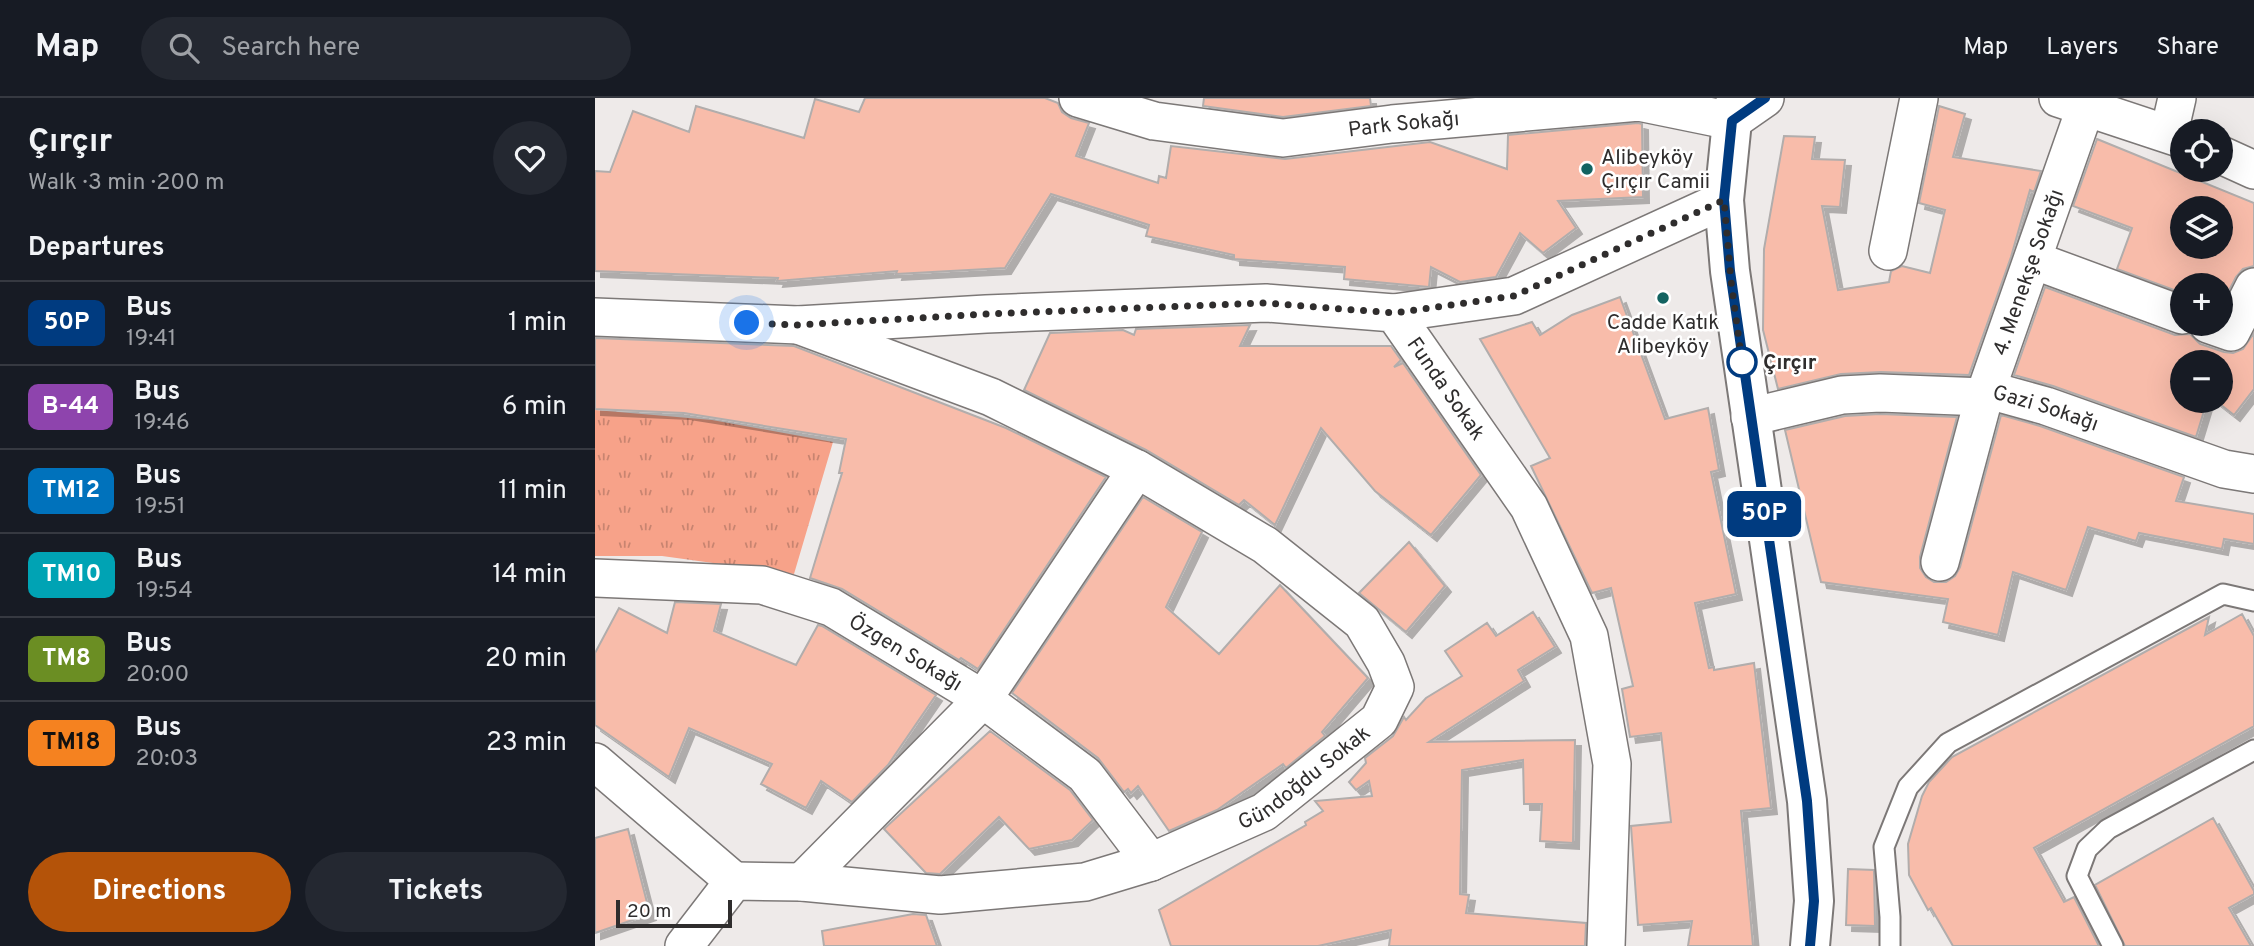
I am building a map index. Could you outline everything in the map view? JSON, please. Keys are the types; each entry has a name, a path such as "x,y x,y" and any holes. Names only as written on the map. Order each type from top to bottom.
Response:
{"main road":[{"path":"1734,109 1724,200 1731,281 1807,801 1814,901 1810,946"}],"street":[{"name":"Park Sokağı","path":"1079,98 1154,121 1283,138 1391,111 1639,102 1734,109"},
{"path":"1734,109 1765,98"},
{"path":"1888,251 1919,98"},
{"path":"2176,119 2177,98"},
{"path":"2072,102 2170,134"},
{"name":"4. Menekşe Sokağı","path":"1940,562 1984,397 2033,260 2072,102"},
{"path":"2233,160 2254,170"},
{"path":"595,317 798,325 986,314 1266,303 1394,313 1514,296 1724,200"},
{"path":"2033,260 2170,310"},
{"path":"2233,328 2254,287"},
{"name":"Funda Sokak","path":"1394,313 1529,507 1589,636 1612,764 1606,946"},
{"name":"Gündoğdu Sokak","path":"734,881 801,882 940,895 1085,882 1151,862 1264,812 1379,720 1395,687 1386,663 1362,622 1265,545 1137,469 991,397 798,325"},
{"name":"Gazi Sokağı","path":"1750,417 1842,395 1880,393 1984,397 1992,391 2046,406 2224,469 2254,474"},
{"path":"801,882 982,699 1137,469"},
{"name":"Özgen Sokağı","path":"595,578 762,585 831,607 982,699 1085,775 1151,862"},
{"path":"597,766 734,881 684,946"}],"lane":[{"path":"1889,946 1890,917 1884,847 1908,787 1948,743 2224,594 2254,601"},
{"path":"2113,946 2077,876 2087,849 2108,829 2254,750"}],"green space":[{"path":"595,410 712,420 833,442 794,574 662,556 595,556"}],"building":[{"path":"865,98 1045,98 1058,103 1062,112 1071,118 1089,123 1076,156 1158,183 1159,176 1166,178 1171,146 1285,159 1430,142 1507,169 1508,135 1638,123 1642,124 1643,197 1558,201 1576,228 1543,253 1520,233 1496,277 1460,282 1431,267 1429,287 1344,279 1345,267 1234,259 1234,255 1146,236 1149,225 1051,194 1005,268 896,274 897,271 777,281 778,278 595,271 595,171 610,172 633,111 689,132 696,106 804,138 815,99 859,112"},
{"path":"1204,98 1370,98 1371,106 1283,117 1203,106"},
{"path":"1939,106 1965,114 1953,157 2041,171 2034,192 2030,190 2011,257 1969,375 1881,372 1841,374 1778,389 1763,330 1764,249 1784,136 1815,137 1812,159 1845,160 1840,207 1822,206 1838,290 1889,282 1891,271 1902,266 1930,273 1945,210 1919,203"},
{"path":"2097,139 2170,169 2170,182 2202,182 2254,203 2254,266 2243,269 2233,283 2233,273 2170,273 2170,289 2117,269 2132,228 2073,206"},
{"path":"2045,287 2170,333 2170,336 2192,336 2200,344 2218,350 2170,350 2170,413 2203,413 2196,437 2053,386 2014,375"},
{"path":"1620,297 1665,419 1708,408 1719,470 1711,472 1736,594 1695,603 1709,668 1714,667 1714,670 1754,663 1771,808 1741,811 1753,946 1688,946 1692,921 1638,925 1631,826 1671,822 1661,733 1630,737 1622,689 1633,686 1611,588 1592,593 1531,466 1550,458 1480,339 1532,322 1540,335 1572,315"},
{"path":"1250,325 1240,346 1391,346 1401,360 1394,367 1403,363 1481,475 1431,535 1375,491 1321,428 1275,525 1244,500 1239,505 1146,450 1024,390 1050,333 1123,330 1134,335 1136,329"},
{"path":"2254,333 2254,389 2234,415 2231,413 2233,353 2243,349"},
{"path":"595,338 794,346 1006,428 1106,477 978,669 842,589 810,578 842,473 839,473 846,439 684,413 595,409"},
{"path":"1880,414 1957,417 1920,557 1920,568 1926,577 1934,582 1946,582 1955,576 1960,567 2001,415 2184,477 2176,501 2254,514 2254,544 2224,539 2222,549 2139,533 2136,541 2088,527 2066,590 2013,572 1998,635 1943,622 1948,599 1821,582 1785,430 1845,416"},
{"path":"1143,497 1202,532 1166,607 1219,654 1280,585 1368,678 1322,732 1325,736 1286,768 1283,764 1217,810 1169,831 1138,786 1131,793 1128,789 1124,792 1098,758 1012,693"},
{"path":"1409,542 1445,586 1406,632 1359,593"},
{"path":"675,602 721,604 714,631 796,665 818,625 822,626 936,695 888,765 852,802 821,781 806,808 761,784 772,764 689,728 669,777 595,725 595,653 619,608 667,633"},
{"path":"1533,612 1555,647 1518,670 1524,681 1429,742 1575,740 1573,843 1540,841 1542,804 1524,804 1523,760 1462,770 1460,894 1469,895 1466,913 1586,923 1585,946 1389,946 1391,930 1318,946 1171,946 1159,910 1306,825 1305,822 1323,811 1315,801 1372,796 1369,781 1356,790 1349,782 1366,763 1365,758 1393,736 1404,717 1406,720 1426,698 1462,676 1445,651 1487,623 1496,636"},
{"path":"2242,614 2254,636 2254,726 2034,848 2064,902 2074,897 2099,946 1953,946 1931,908 1928,910 1909,875 1908,844 1922,796 1929,782 1952,757 2209,617 2205,635"},
{"path":"990,731 1070,790 1093,820 1072,840 1029,849 999,817 940,874 926,873 884,829"},
{"path":"2213,818 2254,891 2254,894 2229,908 2251,946 2125,946 2095,885"},
{"path":"628,829 650,914 595,933 595,838"},
{"path":"1848,869 1874,870 1875,926 1846,925"},
{"path":"913,914 926,915 937,946 824,946 822,931"}],"bus line":[{"name":"50P","path":"1765,98 1732,121 1724,200 1742,361 1807,801 1814,901 1810,946"}],"place":[{"name":"Alibeyköy Çırçır Camii","path":"1587,169"},
{"name":"Cadde Katık Alibeyköy","path":"1663,298"},
{"name":"Çırçır","path":"1742,362"}],"route":[{"path":"747,323 798,325 986,314 1266,303 1394,313 1514,296 1724,200 1742,362"}]}
